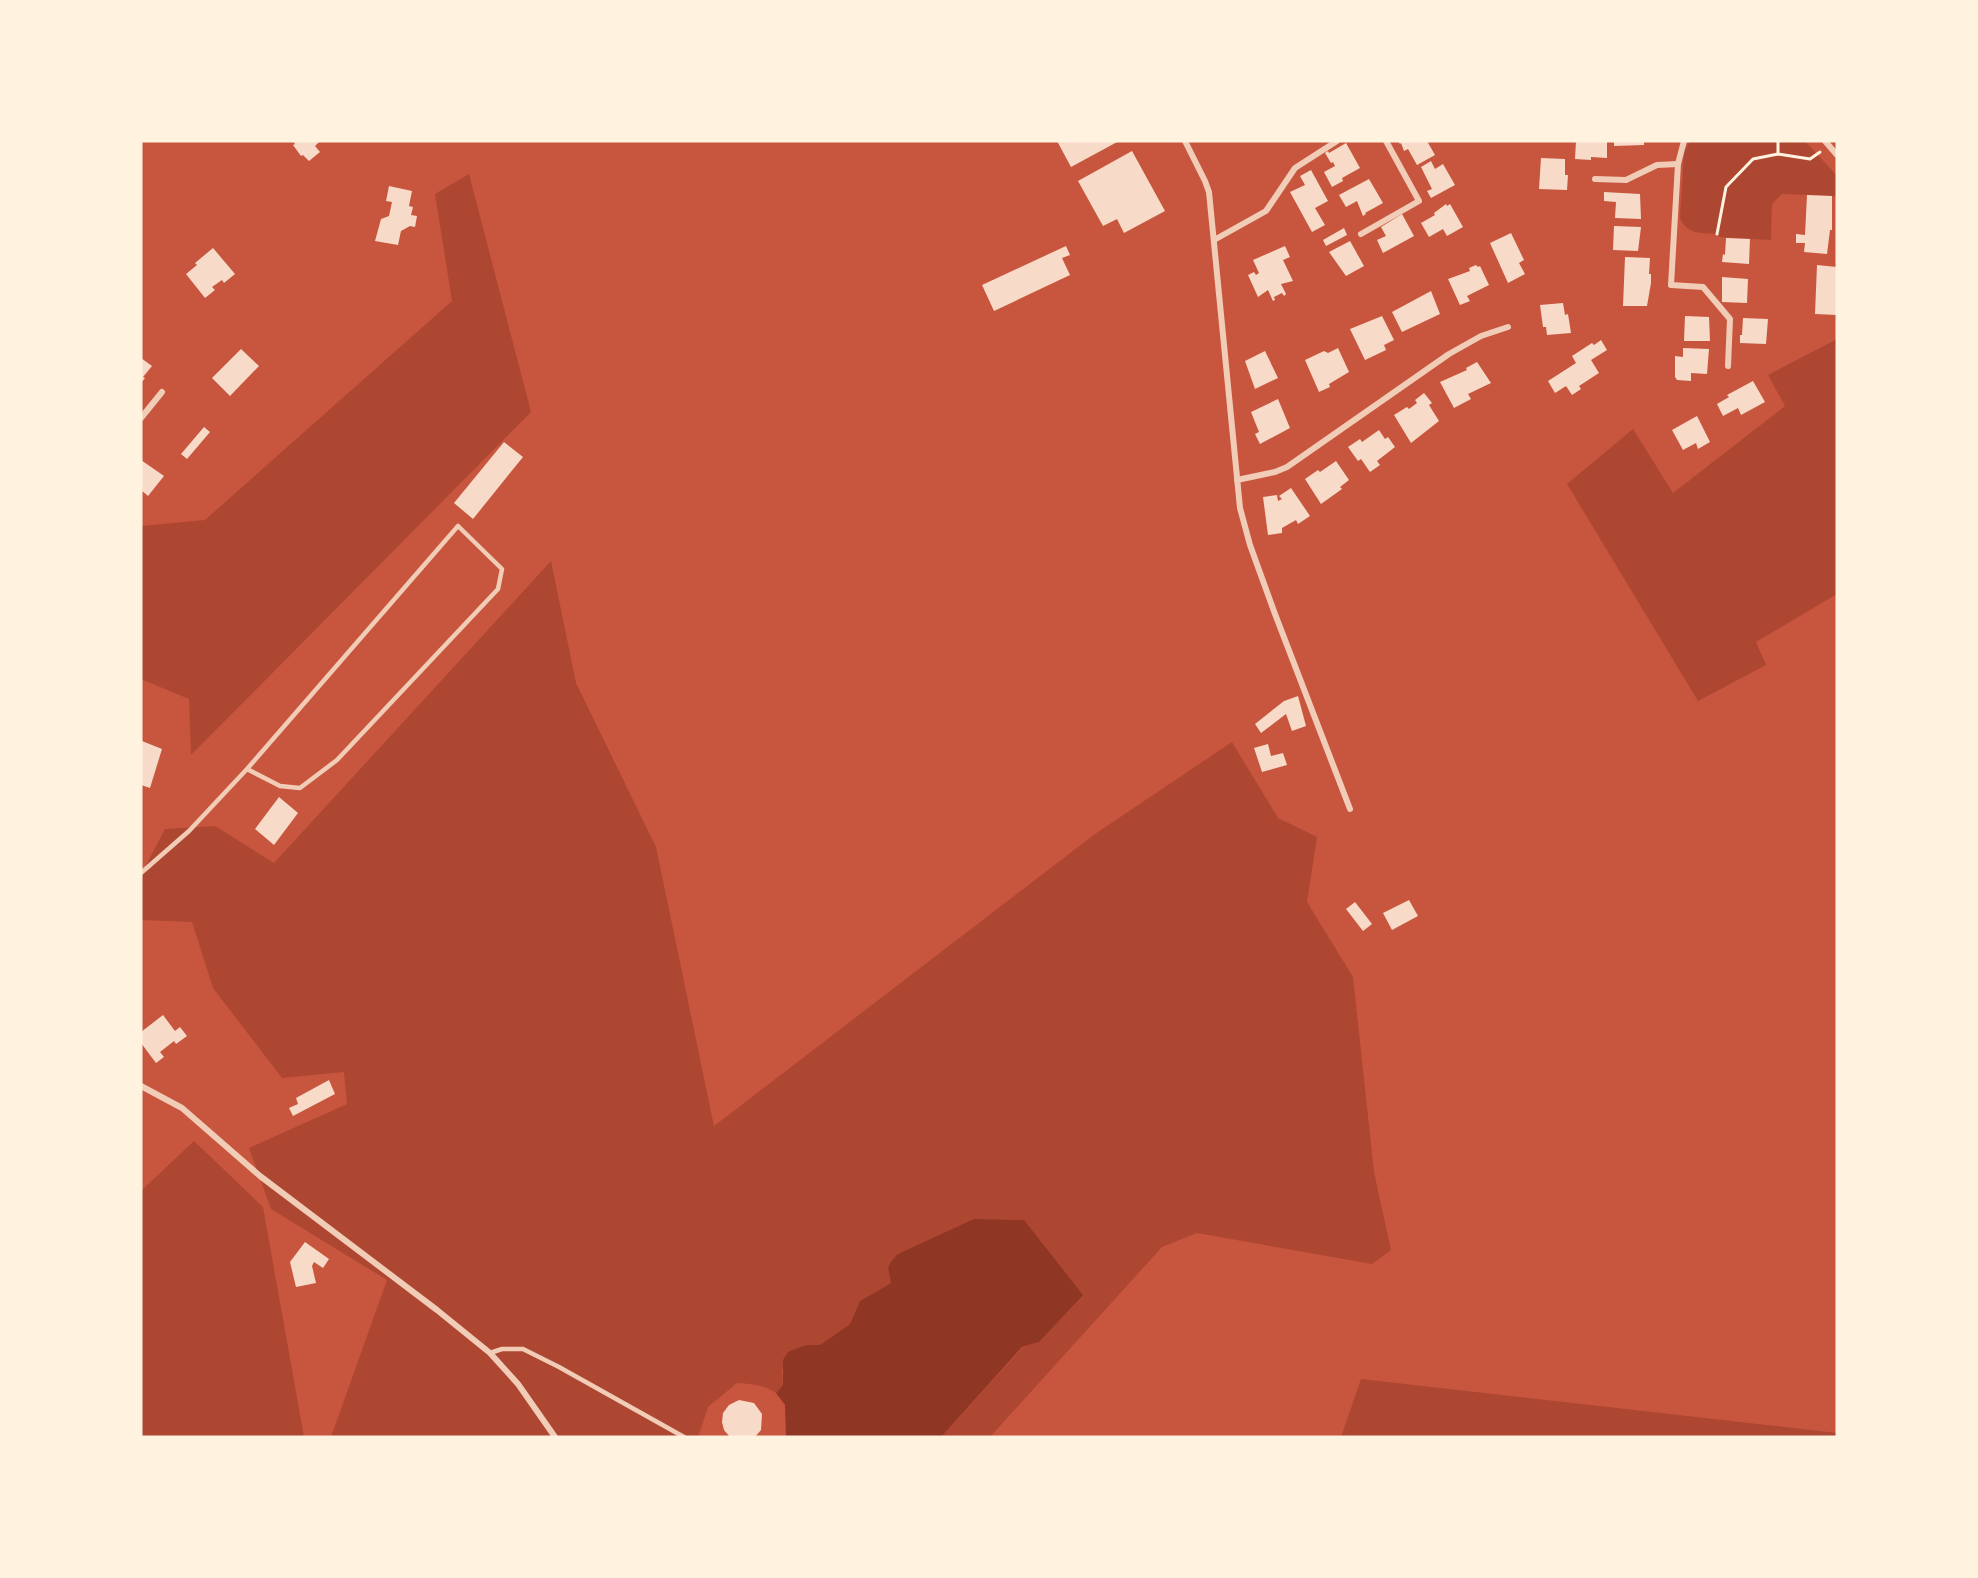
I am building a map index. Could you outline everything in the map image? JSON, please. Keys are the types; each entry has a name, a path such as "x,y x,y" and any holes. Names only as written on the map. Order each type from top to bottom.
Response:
{"street":[{"path":"1185,141 1209,192 1240,508 1250,545 1275,614 1350,809"},
{"path":"1214,240 1266,211 1295,168 1337,141"},
{"path":"1361,234 1419,201 1386,141"},
{"path":"1684,141 1678,164 1671,285 1704,287 1730,319 1728,366"},
{"path":"1827,143 1837,155"},
{"path":"1595,179 1626,180 1657,165 1678,164"},
{"path":"1237,480 1275,472 1294,463 1449,354 1481,336 1508,327"},
{"path":"141,418 162,392"},
{"path":"141,1086 182,1108 260,1176 490,1353 518,1384 555,1437"}],"lane":[{"path":"141,873 189,831 247,769 458,526 501,568 498,589 338,760 300,788 280,786 247,769"},
{"path":"490,1353 502,1349 524,1349 684,1437"}],"path":[{"path":"1778,141 1778,154"},
{"path":"1717,234 1725,187 1753,159 1778,154 1810,159 1827,143"}],"shaded area":[{"path":"1690,141 1805,141 1837,176 1837,196 1782,194 1772,204 1771,240 1719,237 1719,234 1691,230 1683,224 1680,218 1684,152"},
{"path":"469,174 531,412 191,755 189,699 141,679 141,526 205,520 452,301 435,194"},
{"path":"1837,339 1837,594 1756,642 1766,665 1698,701 1567,484 1633,429 1673,493 1785,406 1768,375"},
{"path":"551,561 576,683 656,847 714,1126 1095,834 1232,742 1278,818 1317,837 1307,902 1353,977 1374,1172 1391,1250 1372,1264 1197,1233 1162,1247 990,1437 941,1437 1023,1347 1039,1342 891,1280 891,1283 860,1301 850,1324 820,1345 806,1345 782,1370 783,1385 776,1393 753,1384 737,1383 708,1407 698,1437 331,1437 387,1280 271,1209 249,1148 347,1104 344,1072 282,1078 213,988 192,922 141,920 141,875 165,829 215,826 274,863"},
{"path":"194,1141 263,1207 304,1437 141,1437 141,1191"},
{"path":"974,1219 1024,1220 1083,1295 1039,1342 1022,1347 941,1437 786,1437 785,1405 776,1393 783,1385 783,1360 788,1352 806,1345 820,1345 850,1324 860,1301 891,1283 889,1265 898,1254"},
{"path":"1361,1379 1837,1433 1837,1437 1341,1437"}],"building":[{"path":"293,141 320,141 315,146 320,152 309,161 303,155 301,156 293,145 295,144"},
{"path":"1057,141 1119,141 1071,167"},
{"path":"1398,141 1427,141 1435,155 1417,165 1408,149 1404,151"},
{"path":"1576,141 1607,141 1607,158 1575,159"},
{"path":"1614,141 1644,141 1644,145 1614,146"},
{"path":"1346,143 1360,168 1342,178 1343,181 1332,187 1324,172 1335,166 1325,153"},
{"path":"1132,151 1165,211 1124,233 1117,219 1103,226 1078,181"},
{"path":"1541,158 1565,159 1565,175 1568,175 1567,190 1539,189"},
{"path":"1431,161 1435,169 1443,164 1455,185 1431,198 1427,191 1432,189 1421,167"},
{"path":"1311,170 1328,201 1315,208 1325,225 1312,232 1290,192 1305,185 1300,176"},
{"path":"1369,179 1383,203 1363,216 1357,201 1346,207 1339,195"},
{"path":"389,186 412,191 409,206 413,207 411,215 417,216 415,227 410,226 401,231 398,245 375,241 381,219 389,216 392,202 386,201"},
{"path":"1604,192 1640,194 1641,219 1615,218 1616,202 1604,201"},
{"path":"1807,195 1832,196 1832,230 1830,230 1827,254 1804,252 1805,243 1796,243 1796,234 1805,235"},
{"path":"1446,204 1447,206 1450,204 1463,227 1447,236 1443,229 1429,237 1421,223 1435,215 1434,213"},
{"path":"1402,214 1414,236 1383,253 1377,240 1386,236 1381,227"},
{"path":"1614,226 1641,227 1638,251 1613,250"},
{"path":"1344,228 1347,235 1326,246 1323,240"},
{"path":"1511,233 1524,260 1519,263 1525,274 1508,283 1490,243"},
{"path":"1726,238 1750,239 1749,264 1722,262 1723,254 1725,255"},
{"path":"1350,241 1364,266 1346,276 1329,252"},
{"path":"1066,246 1070,255 1062,258 1070,275 994,311 982,285"},
{"path":"1285,246 1290,257 1283,260 1293,281 1281,284 1286,294 1284,296 1282,293 1274,297 1273,301 1268,290 1258,297 1248,275 1254,272 1256,275 1259,273 1253,260"},
{"path":"213,248 235,274 224,283 222,280 212,287 215,290 205,298 186,274"},
{"path":"1625,257 1650,258 1651,283 1647,306 1623,306"},
{"path":"1817,265 1837,267 1837,315 1815,314"},
{"path":"1480,266 1489,285 1467,296 1470,301 1460,305 1448,279 1470,271 1469,268"},
{"path":"1722,277 1748,279 1747,303 1722,302"},
{"path":"1431,291 1440,314 1402,332 1392,312"},
{"path":"1563,303 1565,315 1568,314 1571,333 1547,335 1546,327 1543,327 1540,305"},
{"path":"1382,316 1394,340 1384,345 1386,350 1365,360 1350,329"},
{"path":"1685,316 1709,317 1710,341 1684,341"},
{"path":"1743,318 1768,319 1766,344 1740,343"},
{"path":"1601,340 1607,350 1591,360 1599,373 1579,386 1581,389 1572,395 1566,386 1555,393 1548,381 1576,363 1572,356"},
{"path":"1338,348 1349,372 1329,384 1330,387 1319,392 1305,360 1324,351 1328,353"},
{"path":"1683,348 1709,349 1707,374 1691,373 1691,381 1677,380 1675,356 1683,357"},
{"path":"241,349 259,366 230,396 212,378"},
{"path":"1265,351 1278,378 1255,389 1245,361"},
{"path":"141,358 152,366 141,383"},
{"path":"1477,362 1491,383 1468,394 1471,399 1454,408 1440,382 1467,370 1466,368"},
{"path":"1753,381 1765,402 1741,415 1738,408 1723,416 1717,404 1729,397 1727,395"},
{"path":"1424,393 1432,403 1429,405 1439,421 1411,443 1394,415 1407,407 1409,409"},
{"path":"1278,399 1290,428 1260,444 1255,434 1259,432 1251,412"},
{"path":"1697,416 1710,442 1698,449 1696,443 1683,450 1672,430"},
{"path":"204,427 210,432 187,459 181,454"},
{"path":"1379,430 1395,447 1377,461 1380,465 1370,472 1361,459 1358,461 1348,447 1360,439 1362,442"},
{"path":"504,442 523,457 473,519 454,503"},
{"path":"141,460 164,476 148,496 141,490"},
{"path":"1336,461 1349,480 1340,487 1342,489 1321,504 1305,479"},
{"path":"1291,488 1310,516 1298,524 1296,520 1282,528 1282,533 1268,535 1263,497 1277,495 1278,501 1282,499 1279,496"},
{"path":"1298,696 1306,726 1292,731 1286,714 1261,733 1255,724 1284,701"},
{"path":"142,741 162,749 150,788 141,785"},
{"path":"1268,744 1271,756 1283,753 1287,765 1262,772 1254,748"},
{"path":"279,797 298,813 274,845 255,829"},
{"path":"1409,900 1418,916 1392,930 1383,913"},
{"path":"1355,902 1372,924 1363,931 1346,909"},
{"path":"163,1015 175,1031 180,1027 187,1036 176,1044 174,1041 160,1052 164,1057 156,1063 141,1043 141,1032"},
{"path":"329,1080 335,1094 293,1116 289,1108 298,1104 296,1098"},
{"path":"305,1242 329,1259 323,1268 314,1262 312,1266 316,1283 296,1287 290,1262"},
{"path":"739,1400 754,1403 762,1414 761,1430 755,1437 730,1437 724,1430 723,1413 729,1405"}]}
